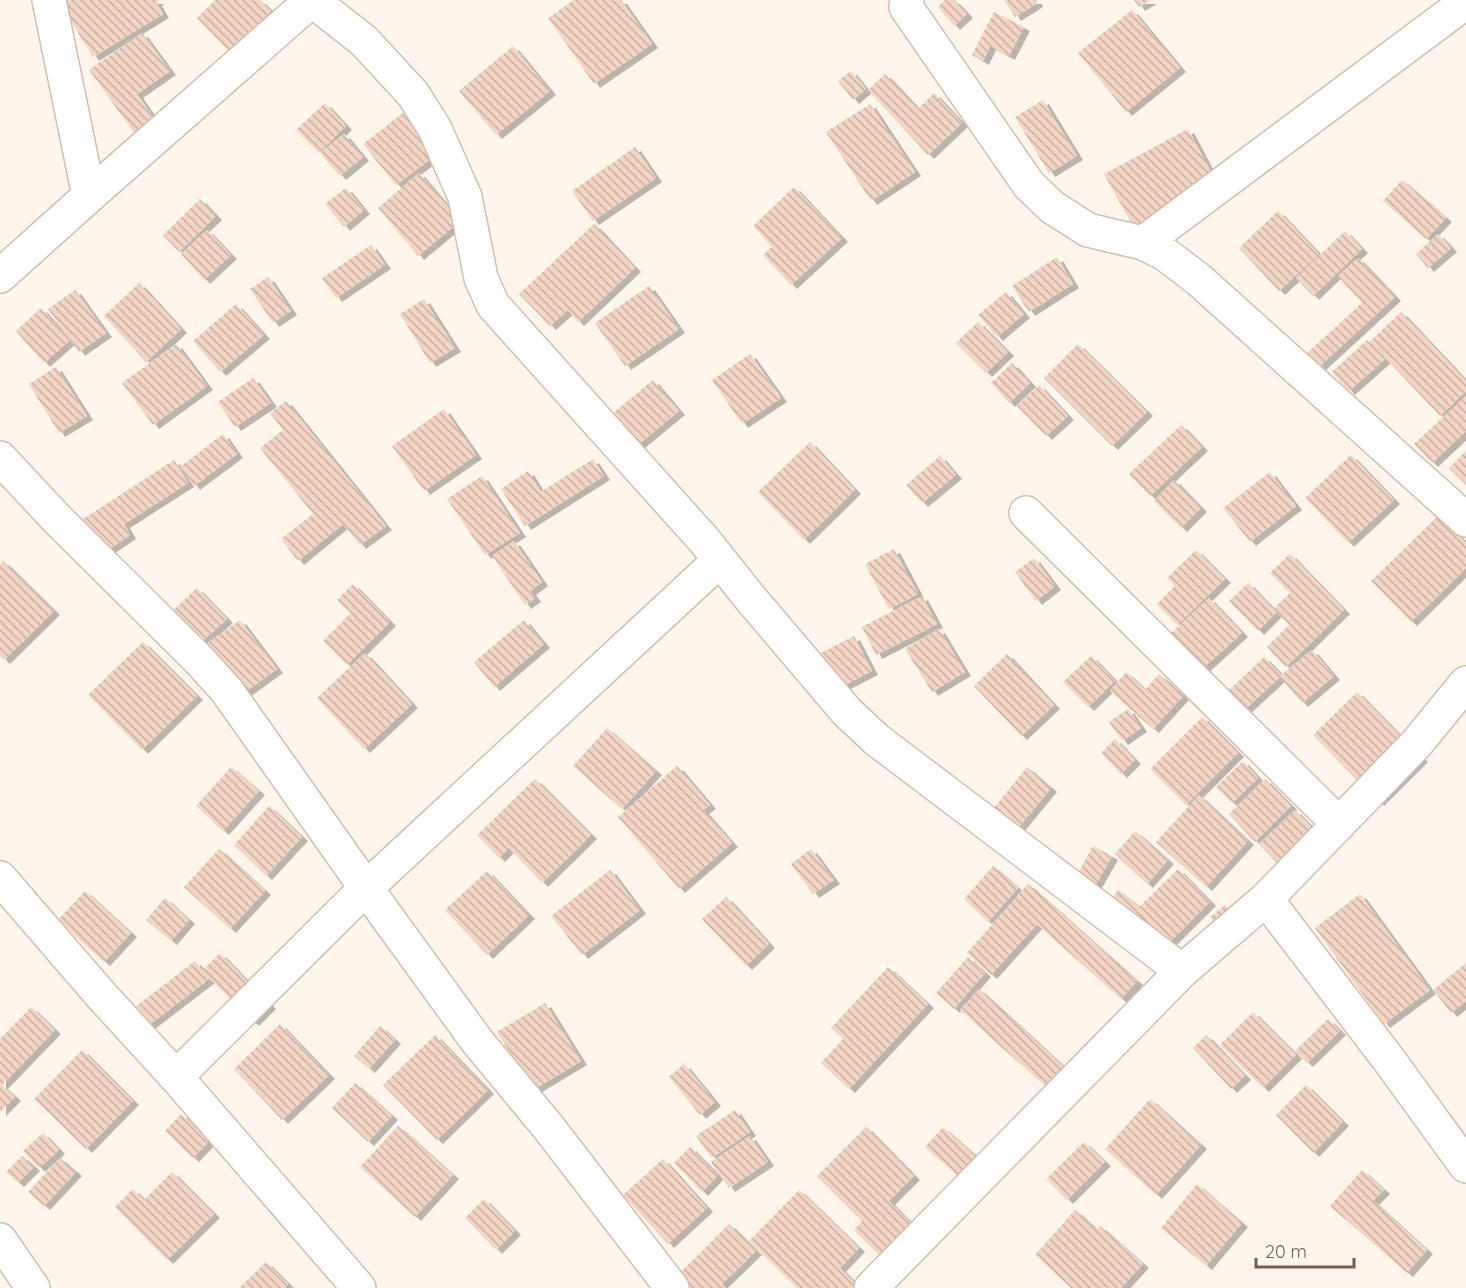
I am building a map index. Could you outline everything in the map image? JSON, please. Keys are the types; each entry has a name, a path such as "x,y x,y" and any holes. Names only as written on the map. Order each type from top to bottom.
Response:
{"street":[{"path":"48,0 89,196"},
{"path":"0,276 312,0 364,41 413,94 435,129 465,196 481,278 493,305 704,540 847,712 876,740 1182,971"},
{"path":"907,0 906,7 1029,185 1052,207 1088,230 1143,243 1165,254 1198,279 1466,520"},
{"path":"1143,243 1466,2"},
{"path":"0,458 227,691 477,1041 549,1128 672,1288"},
{"path":"1026,513 1339,824"},
{"path":"176,1077 366,888 720,560"},
{"path":"871,1288 1182,971 1266,899 1417,743 1466,683"},
{"path":"0,878 359,1288"},
{"path":"1266,899 1389,1060 1466,1166"},
{"path":"0,1240 33,1288"}],"building":[{"path":"58,0 159,0 156,2 163,14 93,57"},
{"path":"215,0 260,0 271,11 229,51 197,18"},
{"path":"574,0 621,0 652,44 594,84 548,18"},
{"path":"945,0 954,0 967,14 954,26 938,7"},
{"path":"1004,0 1036,0 1037,3 1015,17"},
{"path":"1134,0 1151,0 1139,7"},
{"path":"1132,10 1180,68 1126,112 1078,53"},
{"path":"994,12 1024,27 1009,56 990,46 983,61 972,55"},
{"path":"142,33 170,71 137,94 155,120 135,134 89,70"},
{"path":"513,46 550,91 496,135 459,91"},
{"path":"851,71 866,89 853,100 838,81"},
{"path":"885,74 918,109 934,93 962,123 928,155 868,90"},
{"path":"1043,100 1077,156 1049,173 1015,117"},
{"path":"325,103 346,126 319,153 296,130"},
{"path":"870,104 915,172 871,201 826,132"},
{"path":"403,113 436,155 396,185 363,144"},
{"path":"1188,129 1221,191 1138,235 1104,174"},
{"path":"344,134 363,157 340,176 320,153"},
{"path":"635,147 656,178 593,221 572,191"},
{"path":"419,173 460,221 418,256 378,208"},
{"path":"1402,180 1446,218 1426,239 1383,201"},
{"path":"794,187 842,238 791,285 763,255 772,247 753,226"},
{"path":"346,188 364,210 344,227 325,204"},
{"path":"200,199 216,216 179,252 163,235"},
{"path":"1278,211 1319,254 1279,291 1239,248"},
{"path":"594,224 635,268 578,322 568,310 550,326 519,294"},
{"path":"207,230 231,255 204,280 181,254"},
{"path":"1345,231 1362,249 1313,296 1296,278"},
{"path":"1438,234 1451,248 1428,268 1416,254"},
{"path":"371,245 385,265 336,298 322,278"},
{"path":"1057,257 1073,284 1029,312 1012,286"},
{"path":"1358,258 1395,297 1320,366 1307,353 1362,303 1338,276"},
{"path":"268,277 291,311 273,323 250,289"},
{"path":"139,283 181,329 146,362 104,316"},
{"path":"649,286 679,329 625,366 595,323"},
{"path":"75,290 106,333 79,352 48,309"},
{"path":"1006,292 1024,314 997,337 978,315"},
{"path":"424,299 455,348 430,363 400,314"},
{"path":"236,304 264,335 220,372 193,341"},
{"path":"41,308 70,340 44,363 16,331"},
{"path":"1401,312 1466,381 1466,391 1440,416 1375,347 1385,359 1349,391 1332,372"},
{"path":"978,322 1008,352 986,373 956,343"},
{"path":"176,344 207,386 153,425 122,383"},
{"path":"1078,344 1147,412 1112,446 1044,378"},
{"path":"750,354 781,398 742,424 712,380"},
{"path":"1012,363 1030,383 1009,403 991,383"},
{"path":"56,367 87,416 59,433 29,384"},
{"path":"253,378 271,403 235,427 218,402"},
{"path":"653,380 679,411 639,444 613,413"},
{"path":"1039,385 1068,416 1046,436 1017,406"},
{"path":"1466,396 1466,431 1432,463 1414,444"},
{"path":"286,401 386,526 360,545 343,524 298,561 281,539 313,514 260,448 283,430 270,413"},
{"path":"444,409 476,455 424,491 392,446"},
{"path":"1181,425 1202,447 1150,496 1129,474"},
{"path":"223,434 237,454 194,486 180,467"},
{"path":"810,442 855,490 804,540 758,492"},
{"path":"1466,451 1466,485 1449,468"},
{"path":"1351,455 1394,500 1348,543 1305,498"},
{"path":"940,456 956,475 922,503 906,485"},
{"path":"593,459 604,476 525,526 501,489 528,471 541,492"},
{"path":"174,460 188,483 124,524 130,535 99,556 77,523"},
{"path":"1270,472 1296,506 1250,542 1223,508"},
{"path":"482,476 520,533 485,555 447,499"},
{"path":"1174,480 1201,508 1181,528 1154,501"},
{"path":"1439,515 1466,543 1466,568 1411,622 1371,581"},
{"path":"514,541 542,582 530,591 535,598 525,605 492,556"},
{"path":"894,549 918,594 889,609 865,564"},
{"path":"1196,550 1225,579 1177,625 1157,604 1175,586 1167,578"},
{"path":"1290,554 1344,610 1286,667 1267,647 1289,625 1277,612 1258,631 1229,601 1248,583 1273,609 1290,593 1270,573"},
{"path":"1034,558 1055,586 1036,601 1015,572"},
{"path":"3,561 54,611 4,660 0,656 0,564"},
{"path":"353,584 390,622 347,665 323,641 351,613 337,600"},
{"path":"197,588 227,619 197,646 168,615"},
{"path":"922,596 937,624 876,655 862,627"},
{"path":"1209,598 1242,633 1199,672 1167,637"},
{"path":"240,620 277,669 241,695 205,645"},
{"path":"524,620 544,644 494,687 474,662"},
{"path":"939,629 965,672 932,692 905,649"},
{"path":"854,636 872,671 833,691 815,656"},
{"path":"143,642 197,696 142,750 88,695"},
{"path":"1312,650 1334,676 1302,703 1280,677 1242,712 1225,694 1264,657 1281,675"},
{"path":"365,653 412,704 364,749 317,698"},
{"path":"1007,654 1054,705 1021,736 974,686"},
{"path":"1091,656 1115,681 1088,707 1063,682"},
{"path":"1126,672 1145,690 1159,674 1183,696 1153,729 1110,691"},
{"path":"1357,692 1422,758 1378,802 1313,735"},
{"path":"1128,709 1141,728 1122,741 1109,722"},
{"path":"1202,717 1238,753 1186,805 1150,769"},
{"path":"607,728 656,771 622,809 573,766"},
{"path":"1115,739 1135,760 1121,774 1101,753"},
{"path":"1243,761 1258,778 1232,803 1216,787"},
{"path":"677,766 710,805 703,810 732,843 679,889 618,817"},
{"path":"231,767 259,791 223,831 196,806"},
{"path":"1027,767 1051,788 1014,833 990,813"},
{"path":"535,779 591,835 542,883 509,848 499,858 477,835"},
{"path":"1265,779 1291,806 1255,842 1229,814"},
{"path":"1199,795 1248,841 1206,887 1156,842"},
{"path":"269,806 302,837 266,876 234,845"},
{"path":"1295,810 1316,832 1294,881 1259,844"},
{"path":"1135,831 1168,860 1147,884 1115,854"},
{"path":"1093,846 1112,856 1092,891 1074,880"},
{"path":"219,849 265,891 230,929 184,887"},
{"path":"811,849 834,880 813,894 791,864"},
{"path":"993,866 1018,888 988,922 964,899"},
{"path":"1178,869 1210,902 1163,949 1107,906 1118,890 1139,906 1134,912"},
{"path":"610,870 640,910 582,955 551,916"},
{"path":"487,871 529,915 487,955 445,910"},
{"path":"1028,884 1137,981 1121,999 1037,924 991,975 967,953"},
{"path":"85,891 131,933 104,962 58,920"},
{"path":"1360,894 1430,990 1384,1024 1315,928"},
{"path":"726,897 769,944 746,966 702,919"},
{"path":"165,898 189,920 171,941 146,920"},
{"path":"1225,905 1245,927 1229,940 1210,917"},
{"path":"220,953 270,1005 253,1022 202,971"},
{"path":"968,957 985,973 954,1009 936,993"},
{"path":"195,961 209,979 149,1025 135,1007"},
{"path":"1466,963 1466,1001 1451,1013 1433,990"},
{"path":"888,967 928,1004 849,1089 821,1063 843,1039 831,1028"},
{"path":"979,989 1073,1075 1055,1095 960,1010"},
{"path":"545,1003 581,1061 533,1090 497,1032"},
{"path":"31,1007 55,1030 2,1085 15,1097 0,1112 0,1039"},
{"path":"1253,1012 1296,1055 1263,1088 1220,1045"},
{"path":"1328,1019 1340,1031 1307,1063 1295,1051"},
{"path":"280,1024 329,1075 282,1120 234,1069"},
{"path":"380,1026 395,1040 369,1069 354,1056"},
{"path":"435,1035 488,1090 437,1140 383,1085"},
{"path":"1206,1035 1245,1076 1231,1089 1193,1048"},
{"path":"82,1050 133,1101 86,1149 34,1099"},
{"path":"684,1064 715,1102 700,1115 669,1077"},
{"path":"355,1083 392,1116 368,1142 332,1108"},
{"path":"1306,1085 1343,1122 1313,1153 1276,1115"},
{"path":"1150,1099 1201,1145 1156,1195 1105,1149"},
{"path":"735,1110 750,1132 712,1158 696,1136"},
{"path":"181,1114 209,1141 193,1158 165,1131"},
{"path":"398,1126 453,1175 415,1217 360,1167"},
{"path":"866,1127 914,1176 889,1201 928,1241 897,1273 854,1230 862,1221 817,1176"},
{"path":"943,1127 988,1167 970,1187 925,1147"},
{"path":"43,1133 59,1150 39,1168 23,1151"},
{"path":"750,1136 768,1162 729,1188 711,1162"},
{"path":"1084,1142 1105,1162 1067,1200 1046,1179"},
{"path":"690,1147 718,1175 702,1192 674,1163"},
{"path":"22,1156 34,1167 18,1183 6,1172"},
{"path":"60,1158 76,1172 44,1206 28,1192"},
{"path":"663,1159 707,1208 668,1244 623,1195"},
{"path":"1362,1170 1384,1190 1373,1201 1427,1250 1407,1273 1330,1206"},
{"path":"172,1172 214,1214 167,1260 115,1207 133,1189 144,1200"},
{"path":"1197,1184 1242,1223 1206,1266 1161,1228"},
{"path":"799,1190 859,1248 840,1268 860,1288 797,1288 749,1241"},
{"path":"484,1199 515,1231 496,1250 465,1218"},
{"path":"1075,1210 1097,1230 1100,1226 1143,1264 1121,1288 1071,1288 1035,1255"},
{"path":"729,1224 756,1251 722,1284 726,1288 683,1288 674,1279"},
{"path":"266,1262 288,1284 285,1288 239,1288"}]}
